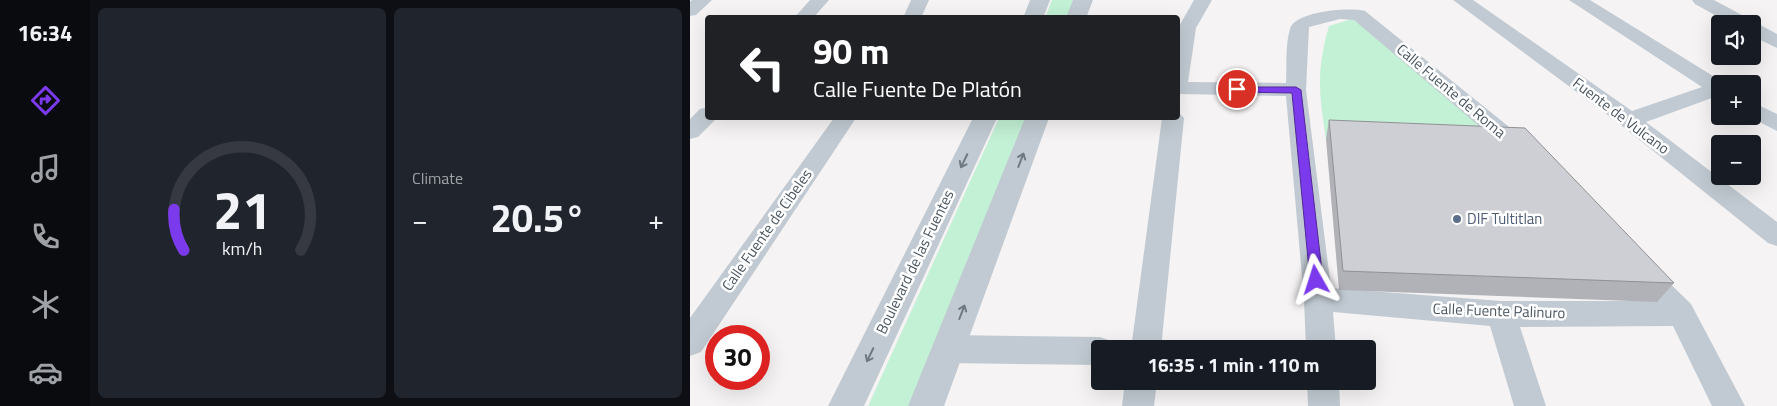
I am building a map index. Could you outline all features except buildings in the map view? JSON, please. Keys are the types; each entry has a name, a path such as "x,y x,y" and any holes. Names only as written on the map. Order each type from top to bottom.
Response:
{"street":[{"path":"690,11 703,0"},
{"path":"806,15 820,0"},
{"path":"913,15 920,0"},
{"path":"1034,15 1040,0"},
{"path":"1077,15 1083,0"},
{"path":"1180,67 1186,24 1203,0"},
{"name":"Fuente de Vulcano","path":"1462,0 1629,120 1777,236"},
{"path":"1578,0 1711,83"},
{"path":"1701,0 1728,15"},
{"name":"Calle Fuente de Roma","path":"1296,90 1299,28 1303,23 1340,14 1359,15 1519,148 1533,162"},
{"path":"1761,33 1777,42"},
{"path":"1180,88 1296,90 1318,299 1320,340"},
{"path":"1629,120 1711,91"},
{"path":"690,106 705,106"},
{"path":"1761,114 1777,124"},
{"path":"690,132 705,117"},
{"name":"Calle Fuente de Cibeles","path":"690,342 844,120"},
{"name":"Boulevard de las Fuentes","path":"846,406 984,120"},
{"path":"926,406 1036,120"},
{"path":"1147,340 1173,120"},
{"path":"1627,258 1681,313 1729,406"},
{"name":"Calle Fuente Palinuro","path":"1318,299 1501,314 1681,313"},
{"path":"1501,314 1530,406"},
{"path":"948,348 1091,350"},
{"path":"1138,406 1140,390"},
{"path":"1323,390 1324,406"}],"green space":[{"path":"1052,0 1073,0 1069,15 1046,15"},
{"path":"1355,18 1515,148 1326,139 1320,95 1320,70 1325,42 1329,26"},
{"path":"998,120 1026,120 910,406 868,406"}],"place":[{"name":"DIF Tultitlan","path":"1457,219"}],"route":[{"path":"1237,89 1296,90 1316,280"}]}
